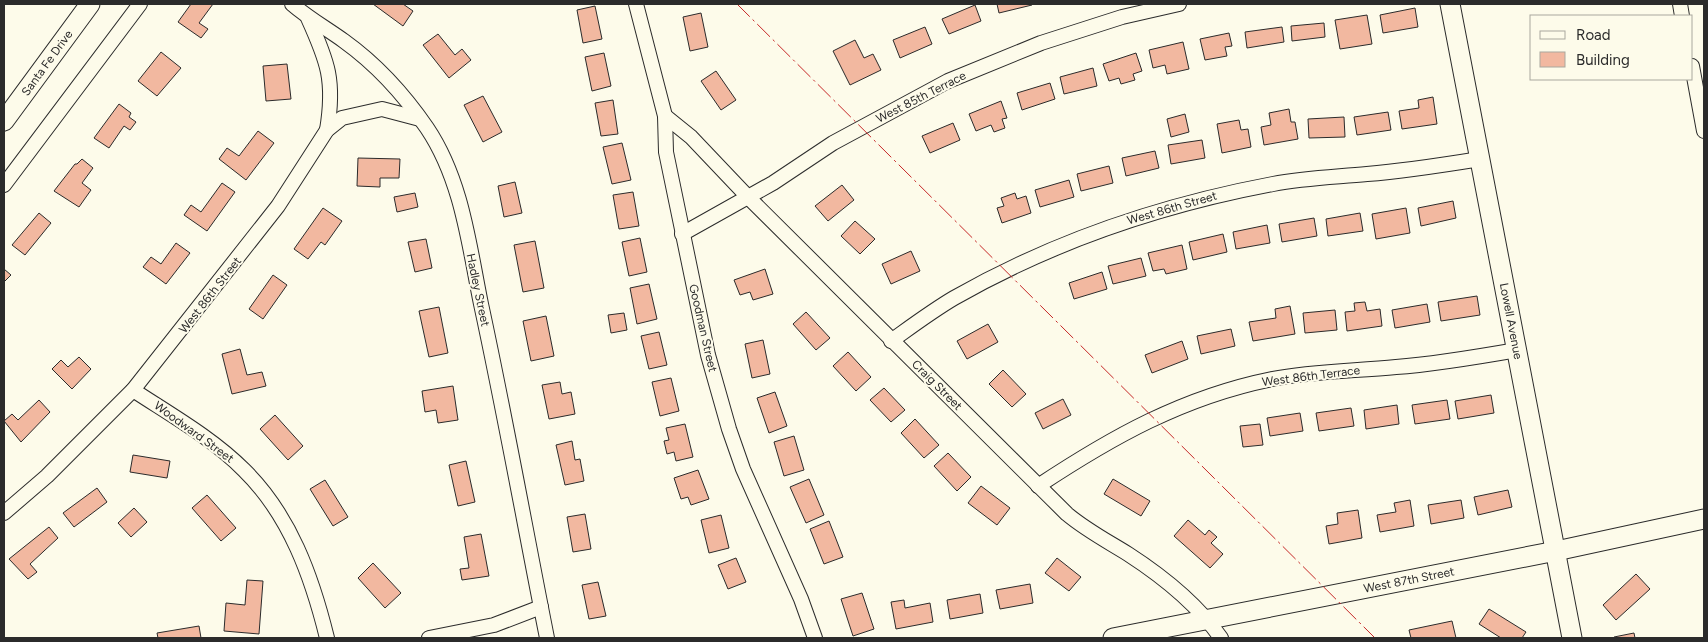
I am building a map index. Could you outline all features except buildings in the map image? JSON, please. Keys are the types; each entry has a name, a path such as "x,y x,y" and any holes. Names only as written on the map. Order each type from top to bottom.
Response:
{"street":[{"name":"Santa Fe Drive","path":"4,121 90,4"},
{"path":"4,185 140,4"},
{"name":"Hadley Street","path":"292,4 345,42 400,93 436,143 452,177 459,200 547,638"},
{"name":"Goodman Street","path":"636,4 665,116 666,152 701,326 729,429 762,516 816,638"},
{"name":"West 85th Terrace","path":"682,234 773,183 833,143 948,81 1049,41 1122,18 1179,4"},
{"name":"Lowell Avenue","path":"1450,4 1572,638"},
{"path":"308,17 326,59 331,82 331,105 327,130"},
{"path":"1693,71 1704,130"},
{"name":"West 86th Street","path":"4,513 47,476 134,390 278,206 327,130 342,118 382,109 420,119"},
{"name":"Craig Street","path":"665,116 691,137 748,197 1038,486 1083,527 1129,555 1169,584 1206,620 1221,638"},
{"name":"West 86th Street","path":"891,340 952,299 997,275 1096,231 1149,213 1209,197 1276,184 1401,171 1480,160"},
{"name":"West 86th Terrace","path":"1038,486 1086,454 1128,430 1167,411 1212,395 1280,378 1332,371 1432,364 1517,350"},
{"name":"Woodward Street","path":"134,390 224,452 245,470 262,490 287,527 307,569 327,638"},
{"name":"West 87th Street","path":"1113,638 1556,551 1704,519"},
{"path":"429,638 494,625 541,608"}],"power":[{"path":"737,4 1375,638"}]}
